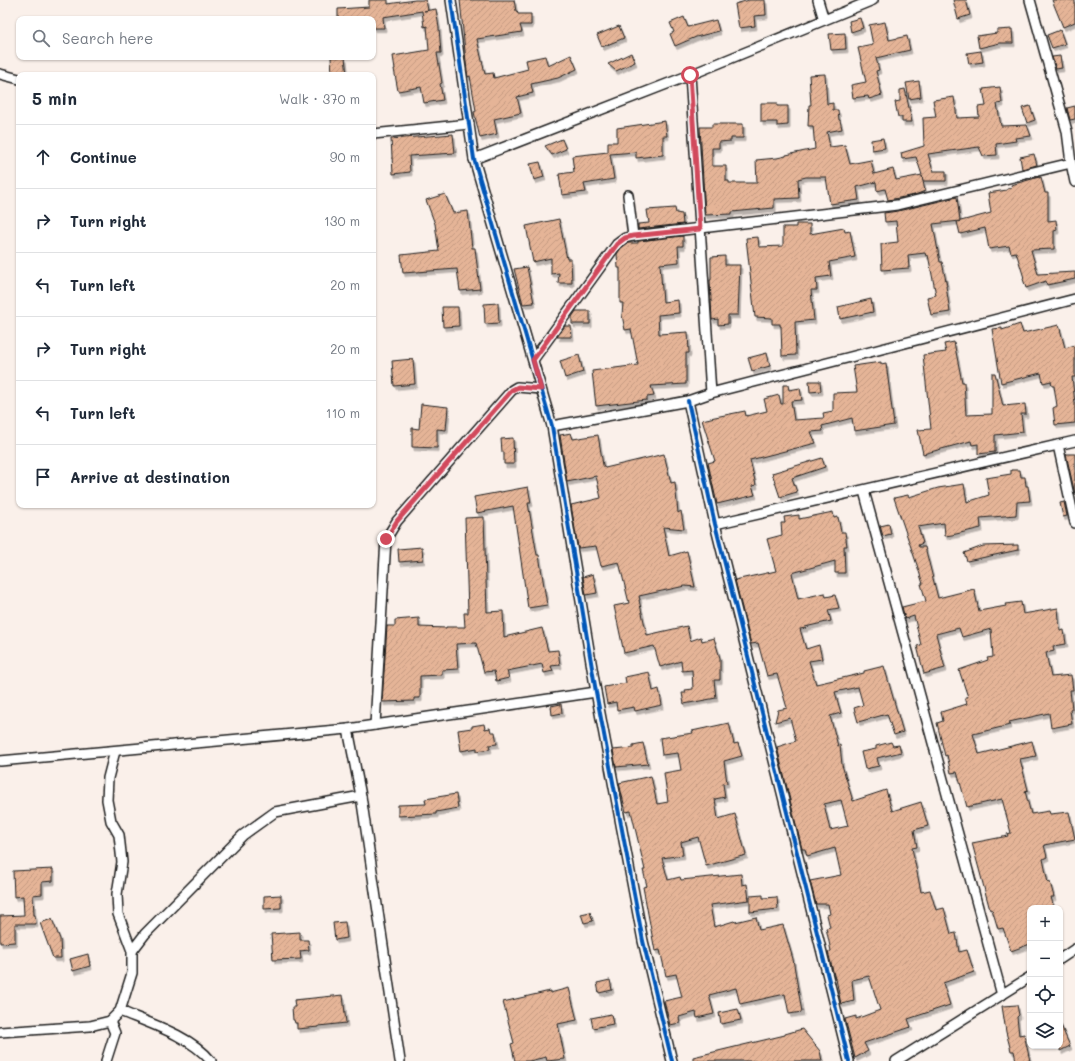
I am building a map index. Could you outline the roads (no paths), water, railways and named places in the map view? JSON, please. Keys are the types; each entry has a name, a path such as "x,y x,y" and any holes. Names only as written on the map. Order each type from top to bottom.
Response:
{"street":[{"path":"451,0 474,159 552,426 596,692 644,941 672,1061"},
{"path":"818,0 824,20"},
{"path":"474,159 690,75 873,0"},
{"path":"1030,0 1071,130 1070,163 1075,182"},
{"path":"0,74 16,78"},
{"path":"690,75 711,393"},
{"path":"376,134 468,124"},
{"path":"533,360 617,244 625,238 897,204 1070,163"},
{"path":"628,195 633,236"},
{"path":"552,426 688,401 711,393 1075,298"},
{"path":"375,725 386,539 397,521 512,390 518,387 541,389"},
{"path":"688,401 715,524 849,1061"},
{"path":"715,524 864,491 1075,441"},
{"path":"1058,445 1075,523"},
{"path":"864,491 1002,995"},
{"path":"0,761 348,729 596,692"},
{"path":"348,729 361,796 400,1061"},
{"path":"0,1032 90,1026 110,1021 120,1011 132,973 132,951 118,914 117,894 122,862 118,835 111,821 107,800 108,778 115,750"},
{"path":"132,951 145,934 243,835 274,812 361,796"},
{"path":"1063,957 1075,949"},
{"path":"896,1061 1027,979"},
{"path":"120,1011 171,1032 204,1053 211,1061"},
{"path":"106,1061 115,1033 110,1021"}]}
